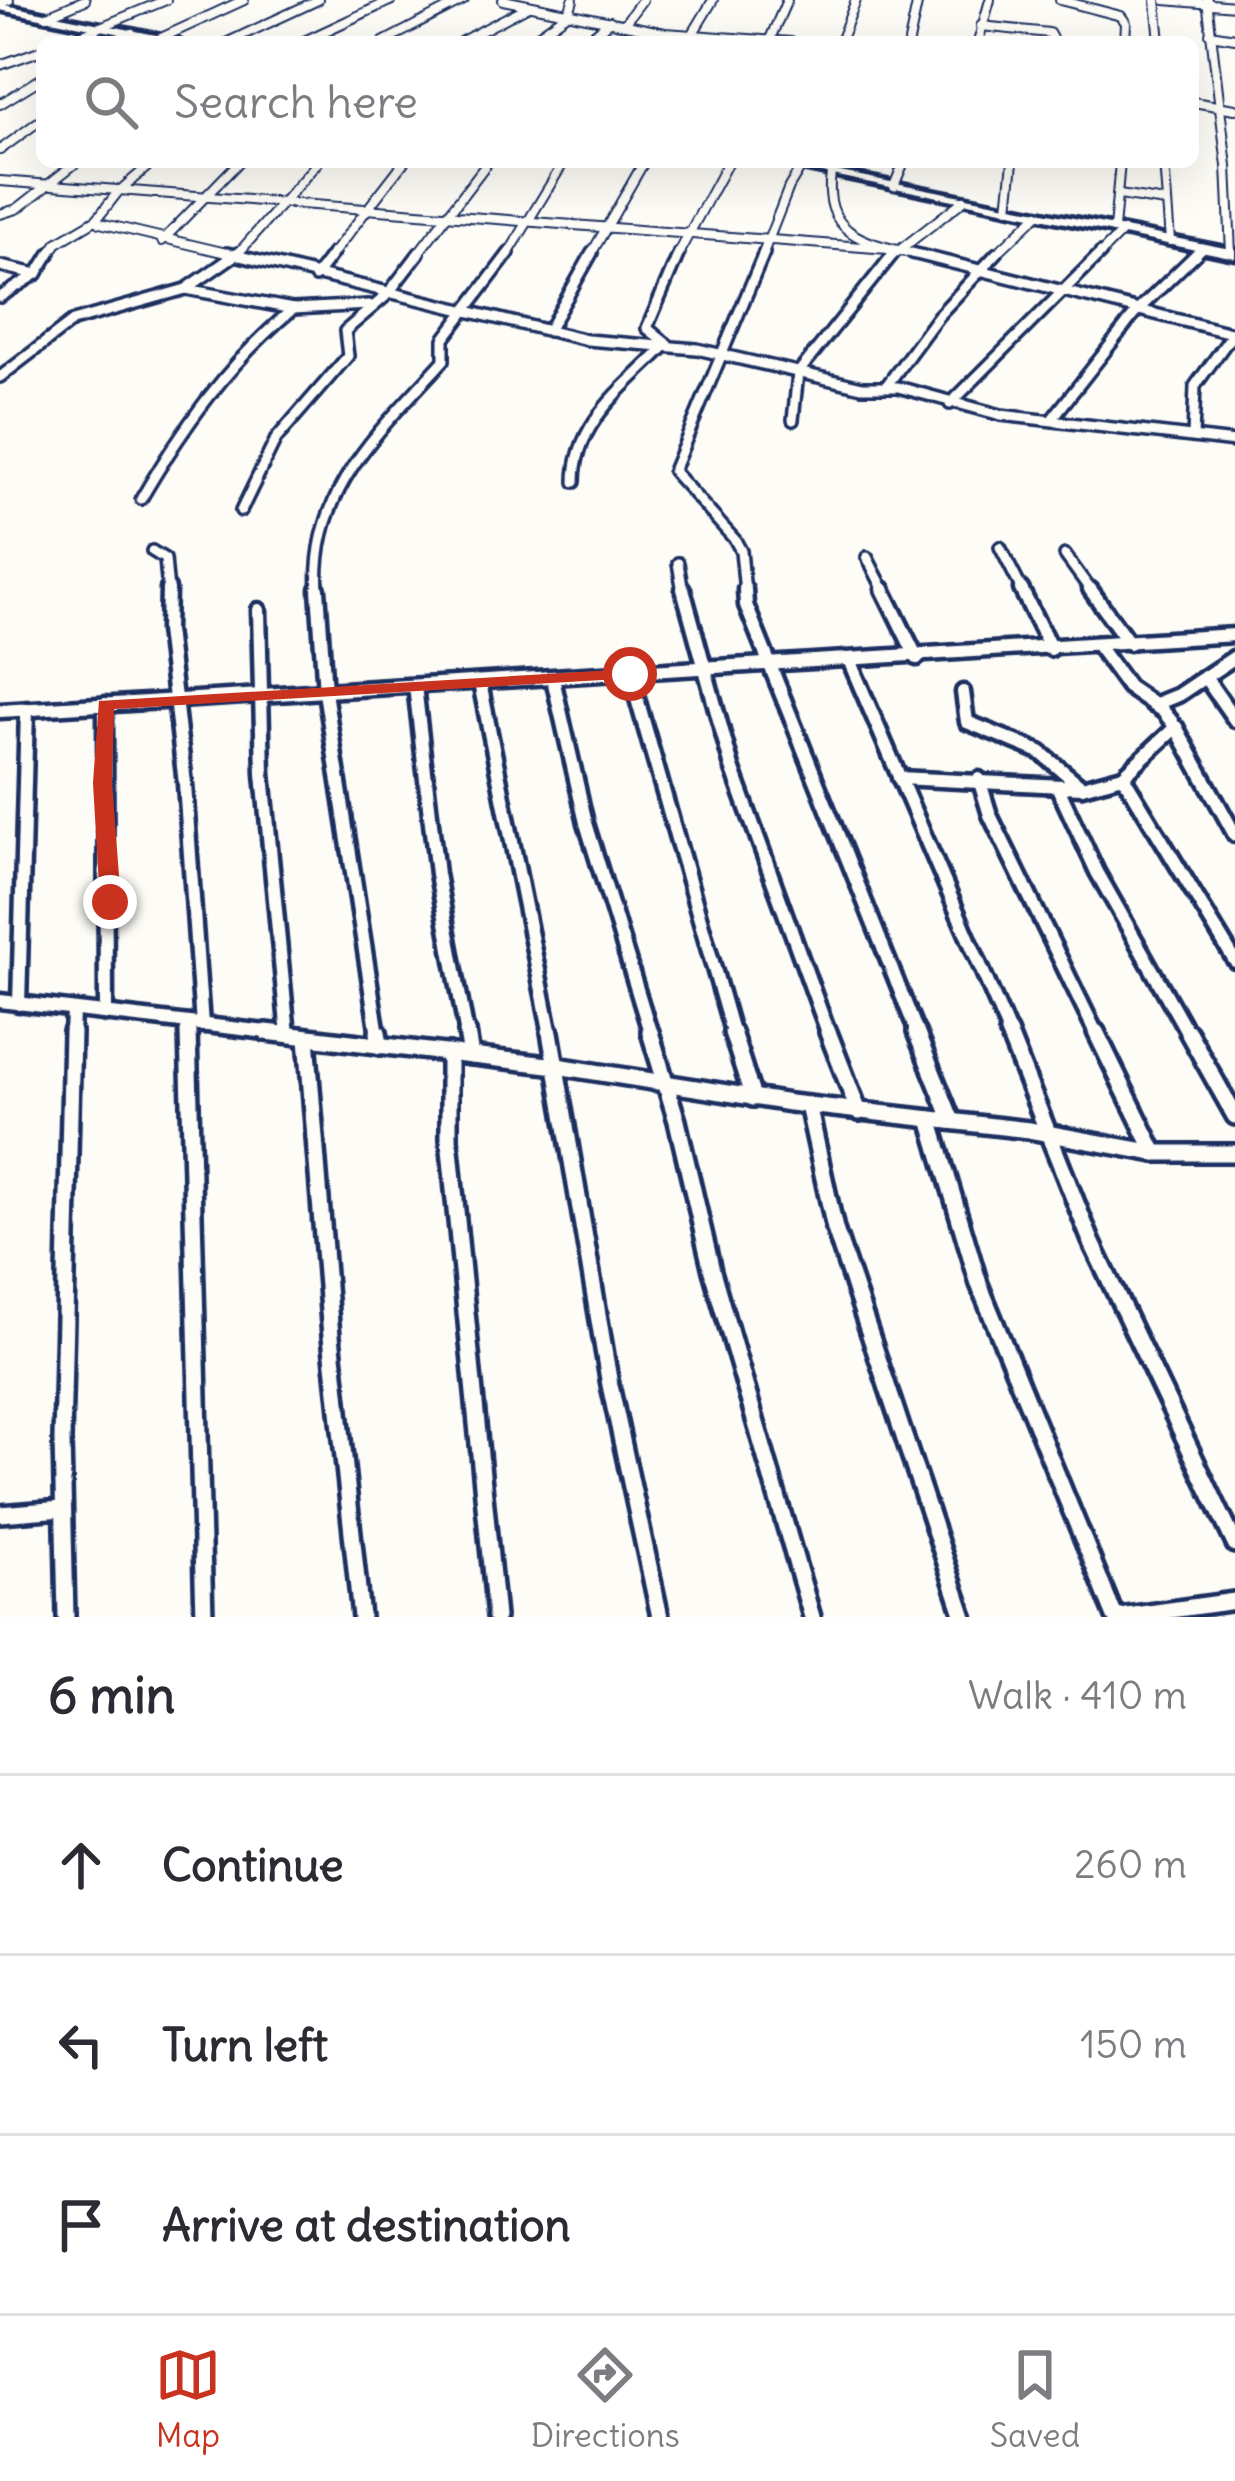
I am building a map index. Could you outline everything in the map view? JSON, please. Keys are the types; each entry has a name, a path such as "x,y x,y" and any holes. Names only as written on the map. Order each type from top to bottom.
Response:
{"street":[{"path":"47,16 85,0"},
{"path":"80,36 166,0"},
{"path":"166,36 244,0"},
{"path":"241,36 318,0"},
{"path":"315,36 392,0"},
{"path":"394,36 464,0"},
{"path":"503,0 664,36"},
{"path":"536,36 569,13 573,0"},
{"path":"624,24 642,0"},
{"path":"692,35 713,0"},
{"path":"771,36 787,0"},
{"path":"842,36 856,0"},
{"path":"910,36 918,0"},
{"path":"980,36 990,0"},
{"path":"1060,0 1121,16 1125,36"},
{"path":"1160,36 1160,0 1235,5"},
{"path":"814,168 1233,254 1207,2"},
{"path":"471,36 530,5"},
{"path":"4,6 146,36"},
{"path":"591,36 610,21"},
{"path":"982,26 1051,36"},
{"path":"124,36 132,33"},
{"path":"1210,34 1235,38"},
{"path":"685,36 712,36"},
{"path":"0,65 36,52"},
{"path":"0,104 36,82"},
{"path":"1199,103 1235,109"},
{"path":"0,151 36,124"},
{"path":"4,215 68,168"},
{"path":"0,297 37,274 57,243 97,219 117,193 146,168"},
{"path":"162,241 233,168"},
{"path":"0,377 73,321 186,289 235,257 313,168"},
{"path":"315,277 399,168"},
{"path":"241,511 275,440 348,356 345,331 387,295 483,168"},
{"path":"380,1046 325,692 317,579 319,530 374,431 443,360 444,340 502,265 560,168"},
{"path":"548,331 641,168"},
{"path":"667,344 647,328 686,236 725,168"},
{"path":"802,168 766,242 724,358 673,471 741,551 746,605 818,796 952,1121"},
{"path":"894,186 902,168"},
{"path":"1008,208 1012,168"},
{"path":"950,404 1118,230 1120,168"},
{"path":"1164,168 1170,241"},
{"path":"831,173 826,202 830,214 851,234 977,272 1234,333 1195,386 1193,437"},
{"path":"0,181 892,250"},
{"path":"1119,195 1165,202"},
{"path":"793,419 798,373 892,250 964,200"},
{"path":"887,385 913,344 977,272 1038,214"},
{"path":"97,219 162,241 587,340 667,344 862,387 887,385 950,404 1235,442"},
{"path":"832,243 851,234"},
{"path":"1052,419 1137,311 1203,248"},
{"path":"0,266 37,274"},
{"path":"186,289 293,309 370,305"},
{"path":"142,499 160,465 243,352 293,309"},
{"path":"574,482 578,454 599,413 667,344"},
{"path":"1000,547 1051,649"},
{"path":"152,551 166,559 170,575 164,602 179,700 195,1024 205,1617"},
{"path":"1065,555 1129,643"},
{"path":"867,557 917,658"},
{"path":"678,563 690,628 771,884 860,1112"},
{"path":"259,610 263,774 288,1036"},
{"path":"0,711 1235,635"},
{"path":"1098,646 1128,687 1176,728 1235,835"},
{"path":"1154,705 1178,695 1235,657"},
{"path":"850,662 1052,1134 1091,1241 1235,1544"},
{"path":"630,674 694,911 753,1098"},
{"path":"1205,676 1235,721"},
{"path":"553,679 586,823 665,1084 712,1271 812,1617"},
{"path":"480,682 557,1066 610,1385 660,1617"},
{"path":"415,686 437,874 471,1056"},
{"path":"963,692 967,722 1040,752 1082,788"},
{"path":"105,704 103,783 110,902 106,1015"},
{"path":"19,1004 27,709"},
{"path":"899,778 1082,788 1123,776 1176,728"},
{"path":"1123,776 1235,961"},
{"path":"980,779 990,815 1155,1153"},
{"path":"1059,790 1096,872 1235,1116"},
{"path":"0,1001 557,1066 753,1098 1052,1134 1155,1153 1235,1153"},
{"path":"66,1617 62,1509 73,1011"},
{"path":"307,1038 331,1336 361,1617"},
{"path":"449,1053 449,1139 496,1617"},
{"path":"808,1105 835,1229 964,1617"},
{"path":"930,1119 987,1304 1117,1617 1235,1601"},
{"path":"0,1514 62,1509"}],"route":[{"path":"110,902 103,783 105,704 630,674"}]}
